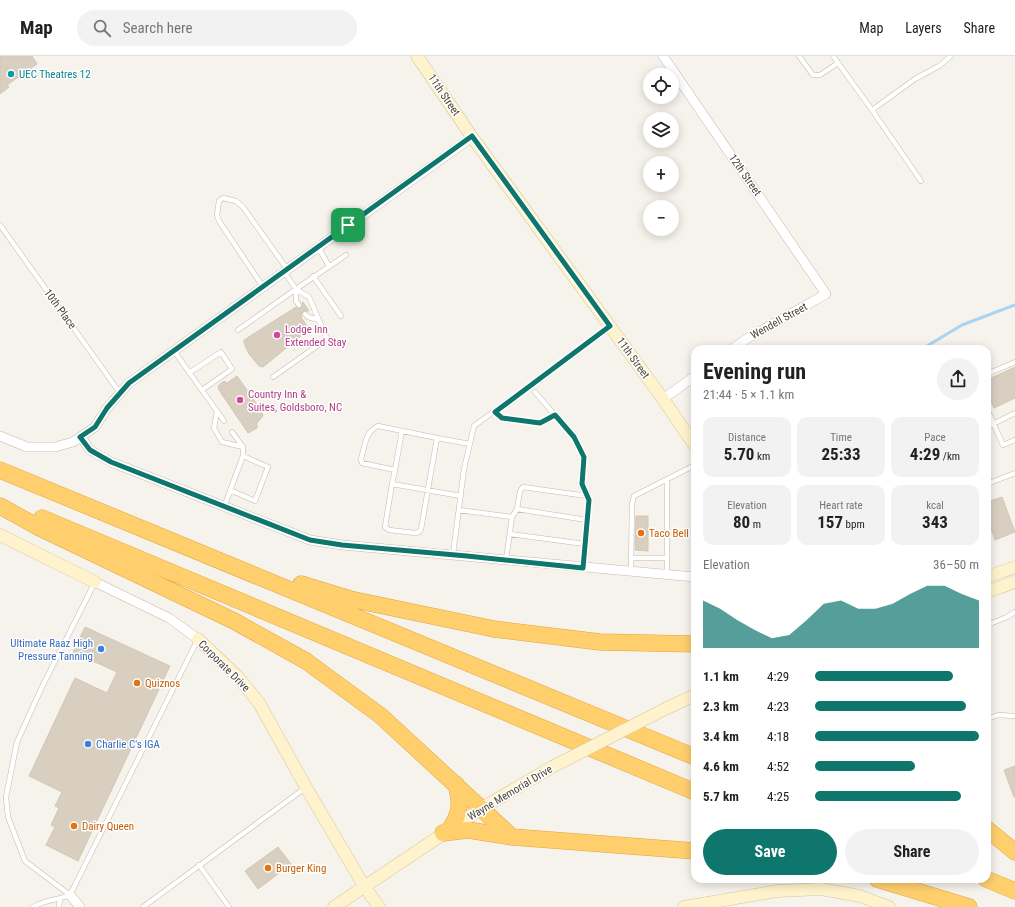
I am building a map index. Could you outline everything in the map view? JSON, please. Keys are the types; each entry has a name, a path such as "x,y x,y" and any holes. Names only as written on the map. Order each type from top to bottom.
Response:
{"highway":[{"path":"0,470 691,755"},
{"path":"0,500 691,790"},
{"path":"0,506 40,528 234,621 306,661 381,716 512,837"},
{"path":"191,548 350,599 494,629 600,642 691,644"},
{"path":"446,832 454,824 459,809 459,798 456,784"},
{"path":"446,832 468,830 512,837 691,851"},
{"path":"991,832 1015,852"},
{"path":"991,881 1015,891"},
{"path":"890,883 970,907"},
{"path":"913,883 970,907"}],"street":[{"name":"12th Street","path":"663,56 826,294"},
{"name":"11th Street","path":"421,57 472,136 663,399 691,440"},
{"path":"0,436 28,447 55,447 77,439 95,427 107,408 129,383 472,136"},
{"name":"Wendell Street","path":"738,345 826,294"},
{"path":"663,399 691,379"},
{"path":"77,439 90,450 111,462 310,540 342,545 691,577"},
{"name":"Corporate Drive","path":"0,535 169,618 198,639 238,677 260,703 364,886 379,907"},
{"path":"991,576 1015,567"},
{"path":"991,591 1015,582"},
{"name":"Wayne Memorial Drive","path":"334,907 482,808 552,767 691,697"},
{"path":"684,907 777,891 821,889 860,896 889,907"},
{"path":"70,895 80,907"}],"lane":[{"path":"799,56 813,75 820,75 838,62"},
{"path":"833,56 921,181"},
{"path":"872,110 915,79 939,66 951,56"},
{"path":"263,287 219,222 217,215 219,201 223,198 236,201 243,207 286,270 296,289 296,301 299,305"},
{"name":"10th Place","path":"0,225 120,393"},
{"path":"318,247 329,266"},
{"path":"238,330 346,254"},
{"path":"313,276 341,316"},
{"path":"273,377 327,339 309,297 296,289"},
{"path":"305,314 308,317 319,320"},
{"path":"454,554 464,469 474,426 610,326"},
{"path":"174,351 224,421"},
{"path":"189,373 221,352 232,369 202,390"},
{"path":"991,372 1015,362"},
{"path":"534,392 574,437 584,457 582,484 589,500 583,568"},
{"path":"217,411 214,428 222,442 243,447"},
{"path":"495,412 502,418 540,423 555,415"},
{"path":"993,424 1015,413"},
{"path":"991,419 1003,445 1015,440"},
{"path":"395,470 362,463 361,460 368,434 371,429 378,426 470,444"},
{"path":"402,431 385,523 389,530 415,533 419,532 421,529 437,438"},
{"path":"224,507 243,456 243,447 232,432"},
{"path":"230,490 255,501 268,467 243,456"},
{"path":"631,571 632,504 634,496 691,467"},
{"path":"991,482 1015,473"},
{"path":"667,479 667,574"},
{"path":"392,484 461,496"},
{"path":"506,560 512,517 516,509 520,491 523,487 587,496"},
{"path":"516,509 587,520"},
{"path":"459,510 512,517"},
{"path":"510,534 585,544"},
{"path":"631,558 667,558"},
{"path":"70,895 25,861 8,818 6,797 17,742 95,582"},
{"path":"991,623 1015,612"},
{"path":"33,907 37,904 60,899 70,895 198,639"},
{"path":"991,718 998,715 1015,716"},
{"path":"143,907 306,786"},
{"path":"199,865 229,907"},
{"path":"59,907 60,899"}],"building":[{"name":"UEC Theatres 12","path":"0,56 32,56 37,64 7,85 9,87 0,94"},
{"name":"Lodge Inn Extended Stay","path":"303,302 309,311 303,311 301,317 309,329 263,367 259,366 249,354 244,340 296,307 298,309 301,308"},
{"path":"1015,367 1015,398 994,408 991,401 991,378"},
{"name":"Country Inn & Suites, Goldsboro, NC","path":"237,376 261,410 263,416 257,423 257,428 248,433 219,390 218,386 224,381 227,383"},
{"path":"1002,497 1015,532 995,540 991,529 991,501"},
{"name":"Taco Bell","path":"636,516 648,516 648,551 635,550"},
{"name":"Charlie C's IGA","path":"85,627 170,666 78,861 46,845 55,827 51,825 59,808 55,806 62,792 29,776 75,678 107,693 117,672 73,652"},
{"path":"1015,766 1015,797 1014,797 1004,770"},
{"name":"Burger King","path":"278,847 291,864 258,889 245,871"}],"waterway":[{"path":"929,345 962,325 1015,305"}],"place":[{"name":"UEC Theatres 12","path":"11,74"},
{"name":"Lodge Inn Extended Stay","path":"277,335"},
{"name":"Country Inn & Suites, Goldsboro, NC","path":"240,400"},
{"name":"Taco Bell","path":"641,533"},
{"name":"Ultimate Raaz High Pressure Tanning","path":"101,649"},
{"name":"Quiznos","path":"137,683"},
{"name":"Charlie C's IGA","path":"88,744"},
{"name":"Dairy Queen","path":"74,826"},
{"name":"Burger King","path":"268,868"}],"route":[{"path":"472,136 610,326 495,412 502,418 540,423 555,415 574,437 584,457 582,484 589,500 583,568 342,545 310,540 111,462 90,450 80,437 95,427 107,408 129,383 348,225 472,136"}]}
